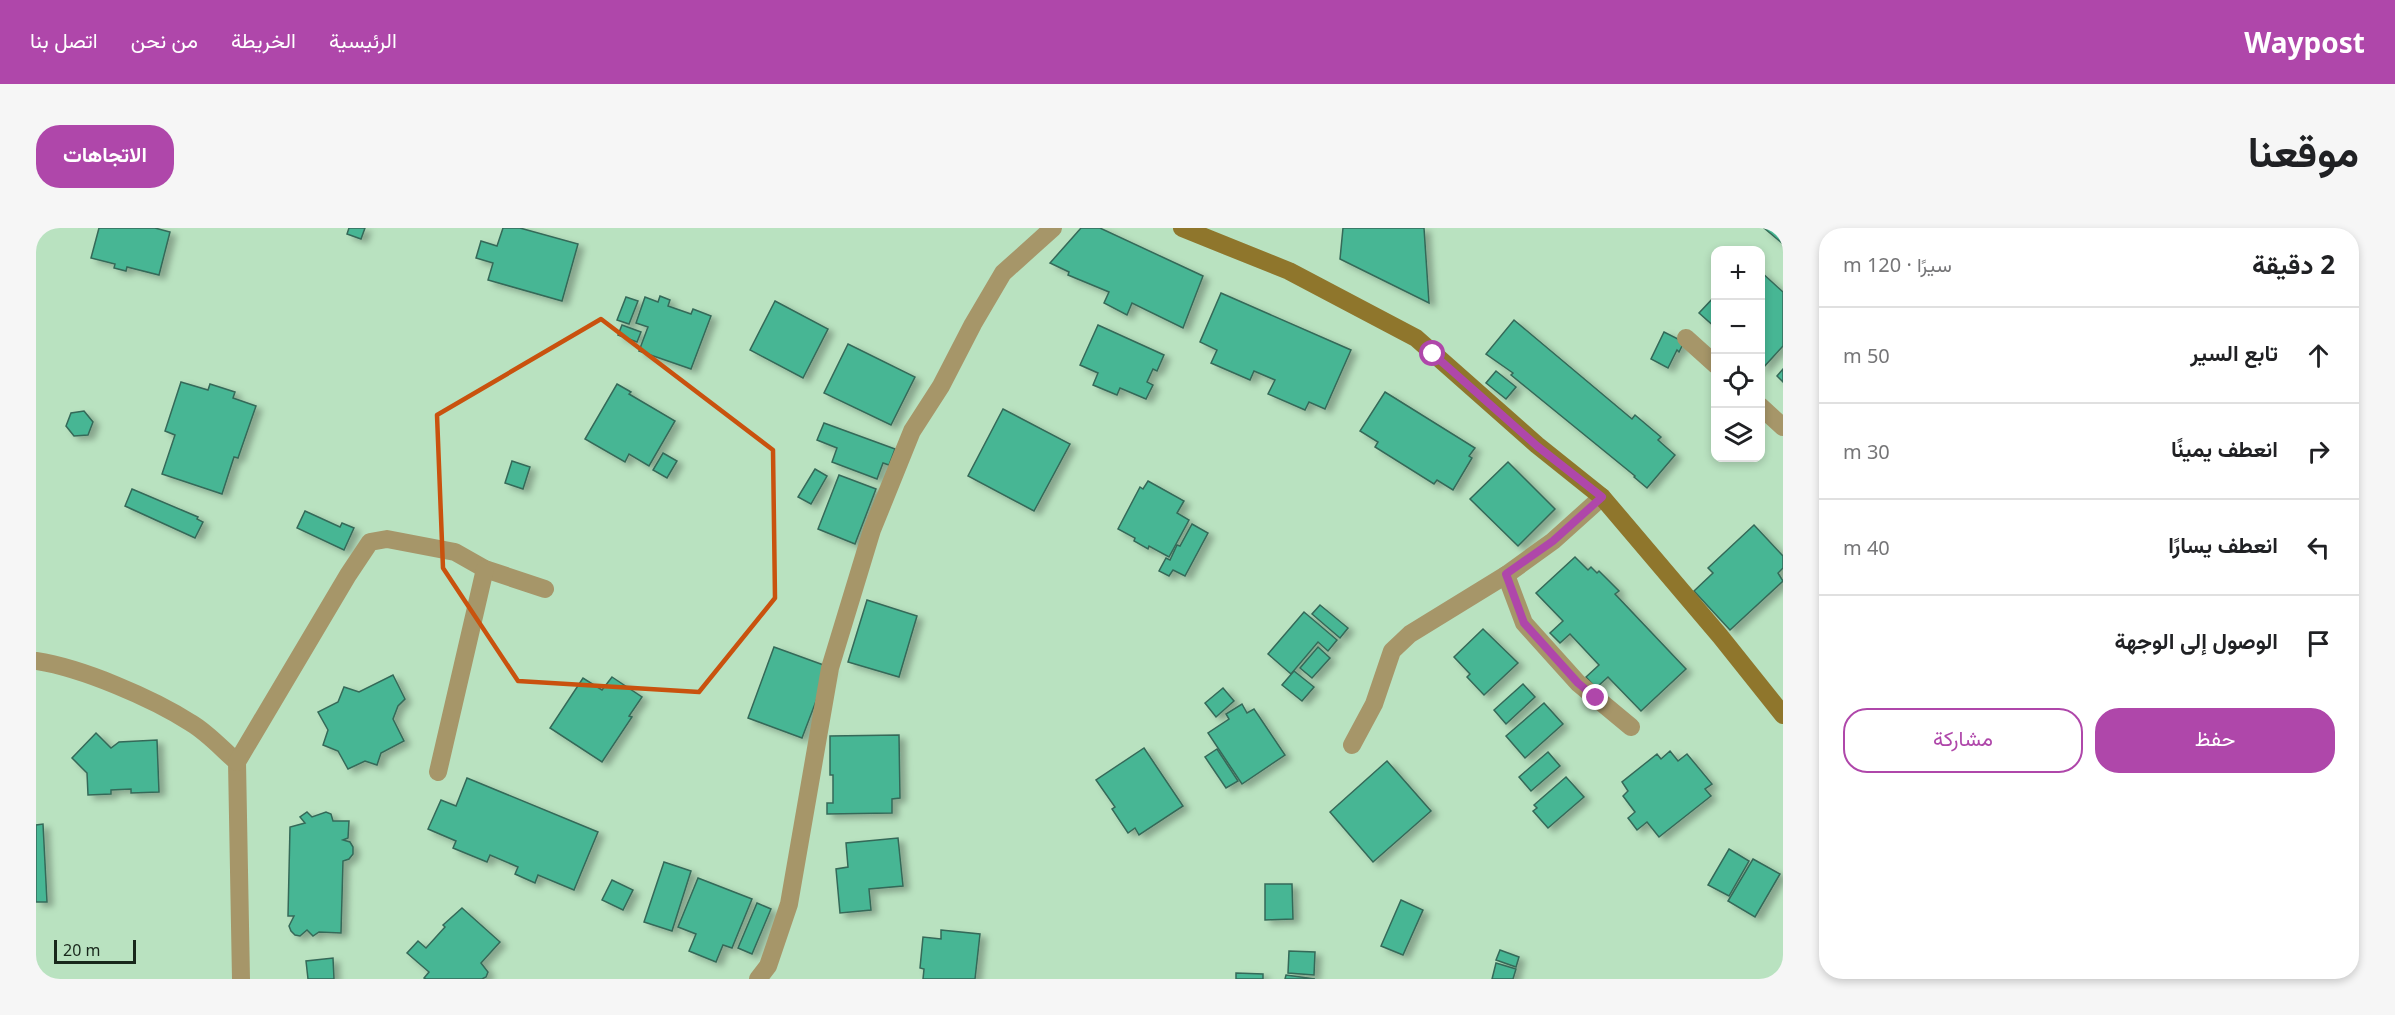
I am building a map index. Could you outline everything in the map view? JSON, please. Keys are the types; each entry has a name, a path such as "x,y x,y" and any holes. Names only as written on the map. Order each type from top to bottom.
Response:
{"street":[{"path":"758,979 768,966 789,904 830,668 872,530 912,431 940,386 1003,273 1053,228"},
{"path":"1182,228 1289,271 1416,338 1537,446 1602,497 1783,716"},
{"path":"1686,338 1711,360"},
{"path":"1763,408 1783,427"},
{"path":"1352,745 1374,704 1392,651 1410,634 1506,574 1553,541 1602,497"},
{"path":"241,979 237,762 370,542 387,539 455,552 485,569 545,589"},
{"path":"438,772 485,569"},
{"path":"1506,574 1524,623 1578,683 1631,727"},
{"path":"36,661 93,678 144,697 193,724 237,762"}],"highlighted area":[{"path":"601,319 773,450 775,598 699,692 518,681 443,568 437,415"}],"building":[{"path":"99,228 155,228 170,232 159,275 127,267 126,271 114,268 115,264 91,258"},
{"path":"349,228 365,228 361,239 347,234"},
{"path":"503,228 520,228 578,244 562,301 488,280 493,263 476,258 481,241 497,246"},
{"path":"1081,228 1100,228 1203,276 1183,328 1132,303 1127,315 1104,303 1109,292 1068,275 1069,272 1050,263"},
{"path":"1343,228 1424,228 1429,303 1340,259"},
{"path":"1764,228 1783,228 1783,244"},
{"path":"1765,276 1783,292 1783,346 1765,366"},
{"path":"1221,293 1351,350 1325,409 1309,402 1305,410 1268,394 1275,380 1254,371 1250,380 1211,363 1217,350 1200,342"},
{"path":"660,296 670,300 668,306 691,314 693,309 711,316 691,369 639,351 648,327 636,323 645,297 658,302"},
{"path":"626,297 638,301 629,324 617,320"},
{"path":"1711,300 1711,324 1699,313"},
{"path":"775,301 828,329 803,378 750,350"},
{"path":"1514,320 1632,419 1635,415 1661,437 1658,440 1675,455 1647,488 1511,375 1513,373 1486,354"},
{"path":"622,325 641,332 637,342 618,335"},
{"path":"1098,325 1164,355 1157,371 1153,369 1147,382 1153,385 1146,399 1120,388 1117,395 1093,385 1098,373 1080,365"},
{"path":"1664,332 1684,342 1668,368 1651,359"},
{"path":"848,344 915,377 891,425 824,393"},
{"path":"1783,369 1783,382 1777,376"},
{"path":"1496,371 1516,387 1506,399 1486,383"},
{"path":"181,382 208,390 210,384 235,392 233,398 256,406 238,458 234,457 222,494 162,474 175,435 165,431"},
{"path":"617,384 631,392 629,394 675,421 649,466 629,454 625,462 585,439"},
{"path":"1385,392 1475,448 1469,456 1472,458 1453,490 1437,480 1434,484 1375,447 1378,442 1360,431"},
{"path":"1003,409 1070,444 1034,511 968,476"},
{"path":"84,411 93,422 88,435 74,436 66,426 71,413"},
{"path":"824,423 895,449 889,465 883,463 877,479 832,462 837,448 817,440"},
{"path":"663,453 677,461 667,478 653,470"},
{"path":"512,461 530,467 523,489 505,483"},
{"path":"1508,462 1555,509 1518,546 1470,499"},
{"path":"815,469 827,476 811,504 798,497"},
{"path":"839,475 876,489 855,544 818,529"},
{"path":"1148,481 1184,501 1177,513 1189,520 1169,557 1149,546 1148,549 1134,541 1135,538 1118,529 1140,487 1143,489"},
{"path":"132,489 198,517 197,519 203,522 195,538 125,506"},
{"path":"305,511 340,527 342,523 354,528 344,550 297,528"},
{"path":"1192,524 1208,533 1185,576 1173,570 1169,576 1159,571 1166,558 1170,560 1177,545 1180,546"},
{"path":"1754,525 1783,556 1783,568 1778,573 1783,581 1730,630 1694,591 1713,573 1708,568"},
{"path":"1575,557 1588,570 1591,567 1597,573 1599,571 1619,591 1615,594 1686,669 1641,711 1608,677 1596,688 1586,677 1599,665 1570,634 1560,643 1550,633 1563,621 1536,593"},
{"path":"867,600 917,616 899,677 848,662"},
{"path":"1320,605 1348,628 1340,638 1312,614"},
{"path":"1304,612 1337,640 1328,651 1318,642 1291,674 1268,654"},
{"path":"1483,629 1518,663 1484,695 1467,677 1470,674 1454,657"},
{"path":"774,647 829,667 802,738 748,718"},
{"path":"1318,647 1330,658 1312,678 1300,668"},
{"path":"1294,671 1314,687 1302,701 1282,685"},
{"path":"393,675 405,699 398,706 393,719 404,741 381,753 377,765 365,761 348,769 338,751 323,745 328,730 318,712 338,702 344,687 359,692"},
{"path":"612,677 642,697 629,716 632,717 602,762 550,728 583,678 602,690"},
{"path":"1523,684 1535,697 1506,724 1494,710"},
{"path":"1223,688 1234,701 1216,717 1205,703"},
{"path":"1544,703 1563,724 1525,758 1506,736"},
{"path":"1242,704 1247,713 1254,709 1285,755 1242,784 1208,733 1229,719 1226,714"},
{"path":"96,733 111,748 119,742 157,740 159,792 131,793 131,789 111,790 111,794 88,795 87,773 72,758"},
{"path":"899,735 900,798 892,799 892,813 827,814 827,803 833,803 830,736"},
{"path":"1144,748 1183,806 1139,835 1135,828 1128,833 1112,809 1115,807 1096,780"},
{"path":"1217,749 1238,781 1226,788 1205,757"},
{"path":"1670,751 1678,761 1687,754 1712,784 1705,789 1711,796 1659,837 1647,822 1637,830 1628,818 1635,812 1623,796 1628,791 1622,782 1657,754 1661,759"},
{"path":"1548,752 1560,766 1531,791 1519,777"},
{"path":"1387,761 1431,811 1373,862 1330,812"},
{"path":"1566,777 1584,797 1548,828 1533,811 1537,808 1534,805"},
{"path":"467,778 598,832 574,890 538,875 535,883 515,874 518,867 490,855 487,862 453,848 456,841 428,829 441,800 456,806"},
{"path":"307,812 312,817 326,812 331,814 333,821 349,821 348,838 343,840 350,842 353,854 349,859 343,861 341,933 319,932 313,936 307,930 300,936 295,935 289,926 294,916 288,916 290,827 305,823 300,817"},
{"path":"43,824 47,902 36,902 36,825"},
{"path":"898,838 903,886 869,889 871,910 840,913 836,869 848,867 846,843"},
{"path":"1729,849 1749,861 1729,896 1708,885"},
{"path":"1753,859 1780,874 1755,917 1728,901"},
{"path":"664,862 691,871 672,931 644,922"},
{"path":"698,878 752,899 732,948 723,945 716,962 689,951 696,934 678,927"},
{"path":"612,880 633,890 623,910 602,900"},
{"path":"1265,884 1292,884 1293,919 1265,920"},
{"path":"1401,900 1423,910 1403,955 1381,946"},
{"path":"757,903 771,909 752,954 738,948"},
{"path":"462,908 500,942 481,963 488,972 486,977 482,979 424,978 429,972 407,953 418,941 426,948 445,927 443,925"},
{"path":"941,930 980,934 975,979 923,979 924,969 920,968 923,937 941,939"},
{"path":"1500,950 1519,957 1516,967 1496,960"},
{"path":"1289,951 1315,952 1314,975 1288,973"},
{"path":"333,958 334,979 308,979 306,961"},
{"path":"1496,963 1516,969 1513,979 1492,979"},
{"path":"1783,970 1783,979 1776,979"},
{"path":"1236,973 1263,974 1263,979 1236,979"},
{"path":"1286,975 1315,979 1285,979"}],"route":[{"path":"1433,354 1537,446 1602,497 1553,541 1506,574 1524,623 1578,683 1596,698"}]}
